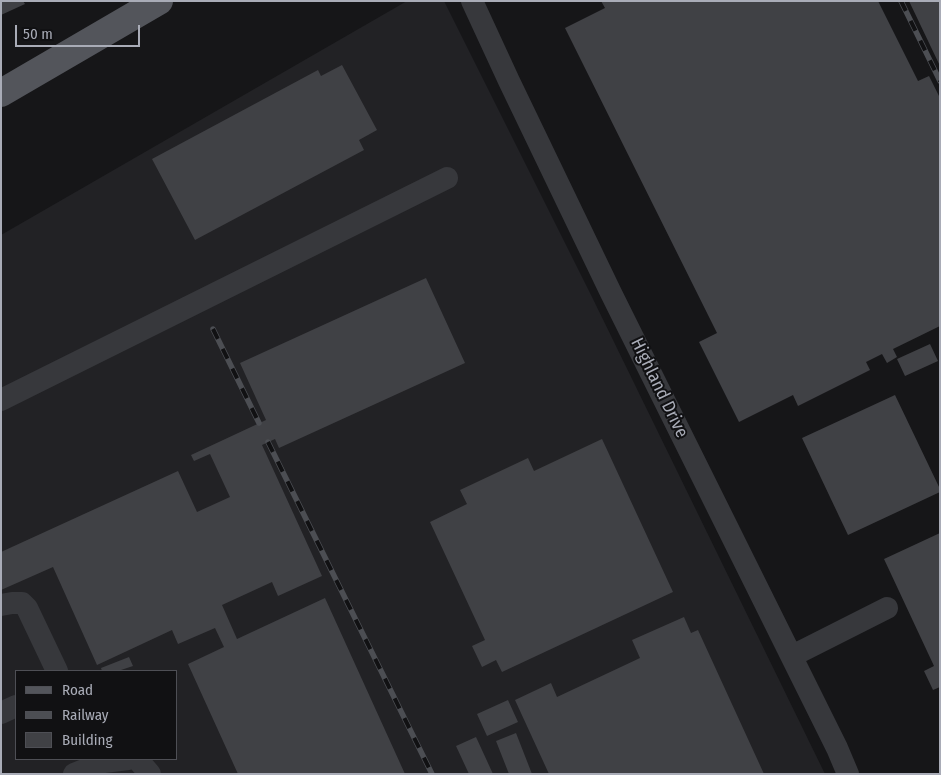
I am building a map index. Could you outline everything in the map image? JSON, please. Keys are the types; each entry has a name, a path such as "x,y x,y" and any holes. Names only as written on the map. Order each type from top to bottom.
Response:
{"main road":[{"path":"1,93 159,1"}],"street":[{"name":"Highland Drive","path":"472,1 611,293 792,656 848,774"},
{"path":"1,400 446,178"},
{"path":"1,605 22,603 27,608 57,670"},
{"path":"792,656 887,608"},
{"path":"1,713 15,706"},
{"path":"74,774 103,760"},
{"path":"138,760 150,774"}],"shaded area":[{"path":"407,1 444,1 593,299 825,774 1,774 1,235"}],"building":[{"path":"1,1 23,1 25,4 1,15"},
{"path":"601,1 878,1 918,81 929,76 940,98 940,326 893,349 897,357 887,363 882,354 866,362 870,370 798,406 793,395 739,422 699,342 717,333 565,28 605,8"},
{"path":"909,1 940,1 940,66"},
{"path":"342,65 377,130 359,140 364,150 195,240 152,159 318,70 321,76"},
{"path":"426,278 465,363 279,448 275,439 262,445 322,576 278,596 272,582 222,605 237,639 325,598 405,774 238,774 188,664 224,647 215,628 178,644 172,630 97,665 53,567 1,590 1,552 178,471 197,512 230,497 210,454 194,461 191,455 266,420 240,363"},
{"path":"930,344 938,361 905,376 897,359"},
{"path":"895,395 940,492 848,535 802,438"},
{"path":"602,439 673,592 502,672 496,660 482,667 472,646 485,640 430,522 467,504 460,490 528,458 534,471"},
{"path":"940,533 940,687 933,690 924,671 934,666 884,559"},
{"path":"684,617 691,633 698,630 764,774 549,774 515,700 551,683 557,697 640,658 632,640"},
{"path":"129,657 133,666 121,670 102,670 101,668"},
{"path":"508,700 518,722 487,736 477,714"},
{"path":"516,733 532,774 509,774 496,741"},
{"path":"476,737 493,774 469,774 456,746"}],"railway":[{"path":"901,1 940,81"},
{"path":"213,329 259,423"},
{"path":"268,442 432,774"}]}
